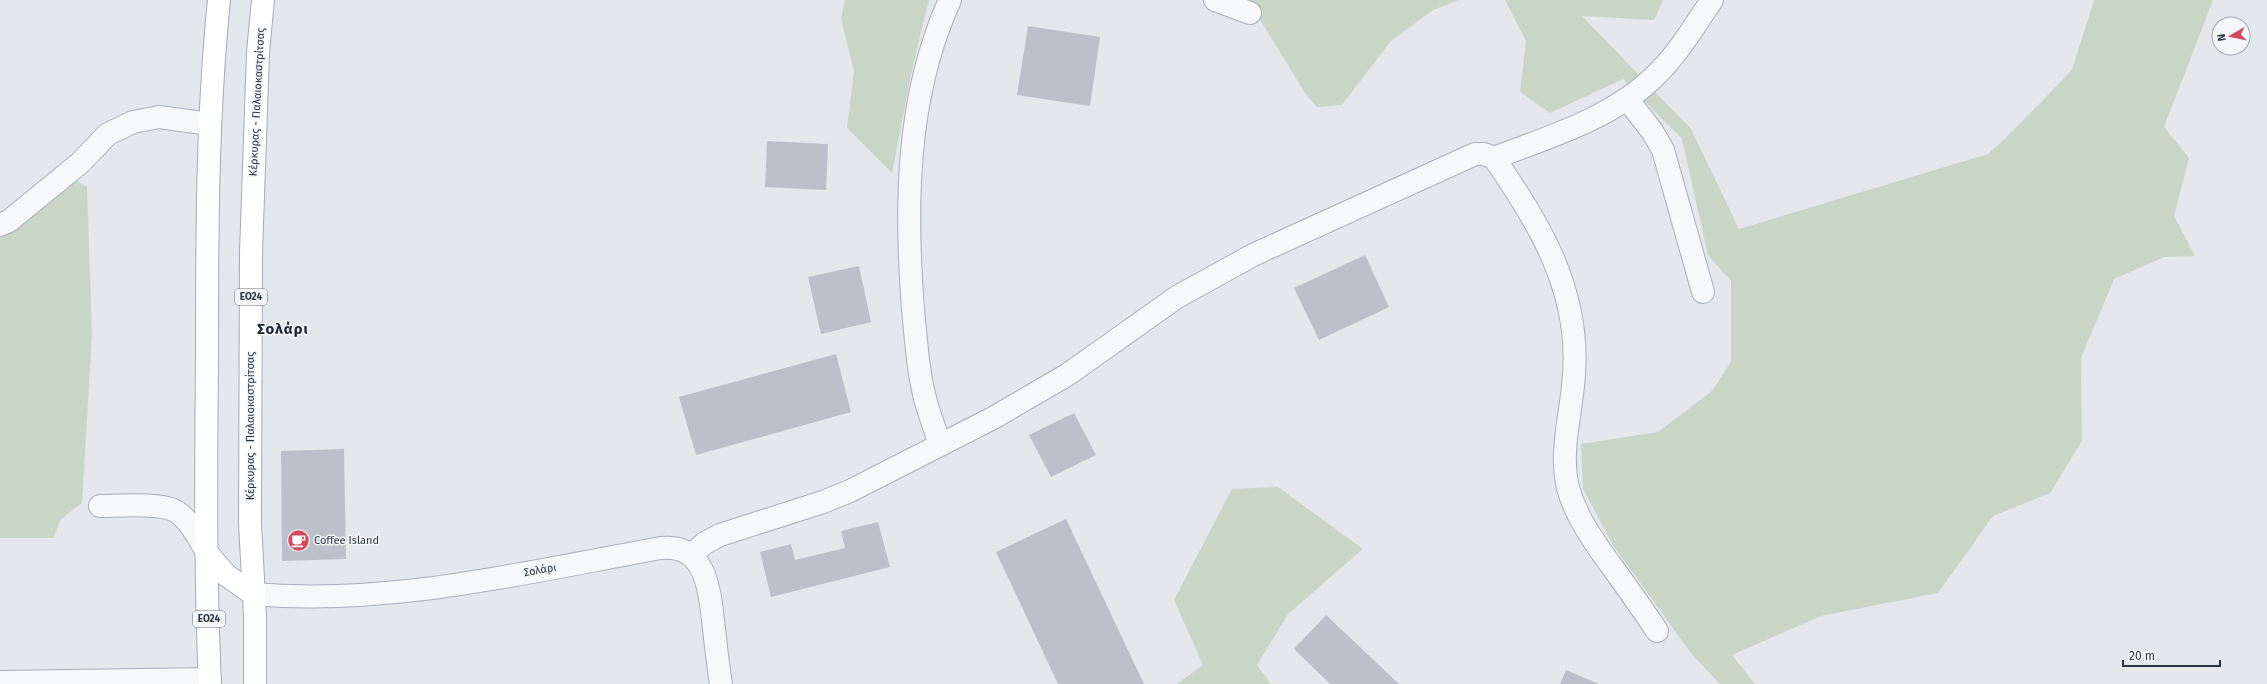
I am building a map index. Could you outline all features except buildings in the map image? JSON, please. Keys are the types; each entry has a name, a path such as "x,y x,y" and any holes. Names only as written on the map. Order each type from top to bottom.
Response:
{"main road":[{"name":"ΕΟ24","path":"210,682 208,554 206,525 207,250 210,124 214,49 219,0"},
{"name":"Κέρκυρας - Παλαιοκαστρίτσας","path":"255,684 250,523 251,245 258,52 263,0"},
{"path":"208,554 226,575 253,594"}],"street":[{"path":"940,445 926,401 915,333 910,269 911,177 917,108 927,64 950,0"},
{"path":"1215,0 1250,13"},
{"path":"1494,158 1603,114 1627,99 1657,74 1678,50 1712,0"},
{"path":"1627,99 1652,131 1663,150 1703,292"},
{"path":"0,225 9,221 80,163 108,134 133,122 159,117 210,124"},
{"path":"721,684 710,593 700,566 691,555 712,539 850,491 1023,402 1067,375 1177,296 1253,255 1475,154 1484,154 1494,158 1552,252 1562,281 1575,357 1564,457 1567,481 1574,506 1584,526 1657,630"},
{"path":"100,506 161,507 176,511 188,522 208,554"},
{"name":"Σολάρι","path":"253,594 359,595 418,591 482,581 661,548 677,548 691,555"},
{"path":"0,682 210,682"}],"green space":[{"path":"845,0 929,0 911,74 892,173 847,128 854,71 841,19"},
{"path":"1241,0 1458,0 1433,10 1390,42 1342,105 1317,107 1305,93 1251,5"},
{"path":"1505,0 1663,0 1654,20 1582,16 1691,129 1739,229 1988,154 2007,137 2072,70 2094,0 2213,0 2164,127 2189,158 2174,216 2195,256 2164,257 2114,279 2081,358 2082,441 2050,493 1993,516 1938,593 1821,616 1732,655 1755,684 1720,684 1693,656 1613,545 1583,489 1581,444 1658,432 1712,391 1731,362 1731,281 1708,255 1682,139 1623,79 1550,113 1520,92 1526,41"},
{"path":"75,180 87,187 92,334 82,503 61,519 53,538 0,538 0,238 28,219"},
{"path":"1278,487 1363,549 1288,614 1257,665 1271,684 1177,684 1203,665 1174,600 1232,489"}],"place":[{"name":"Coffee Island","path":"299,540"}],"district":[{"name":"Σολάρι","path":"283,329"}]}
